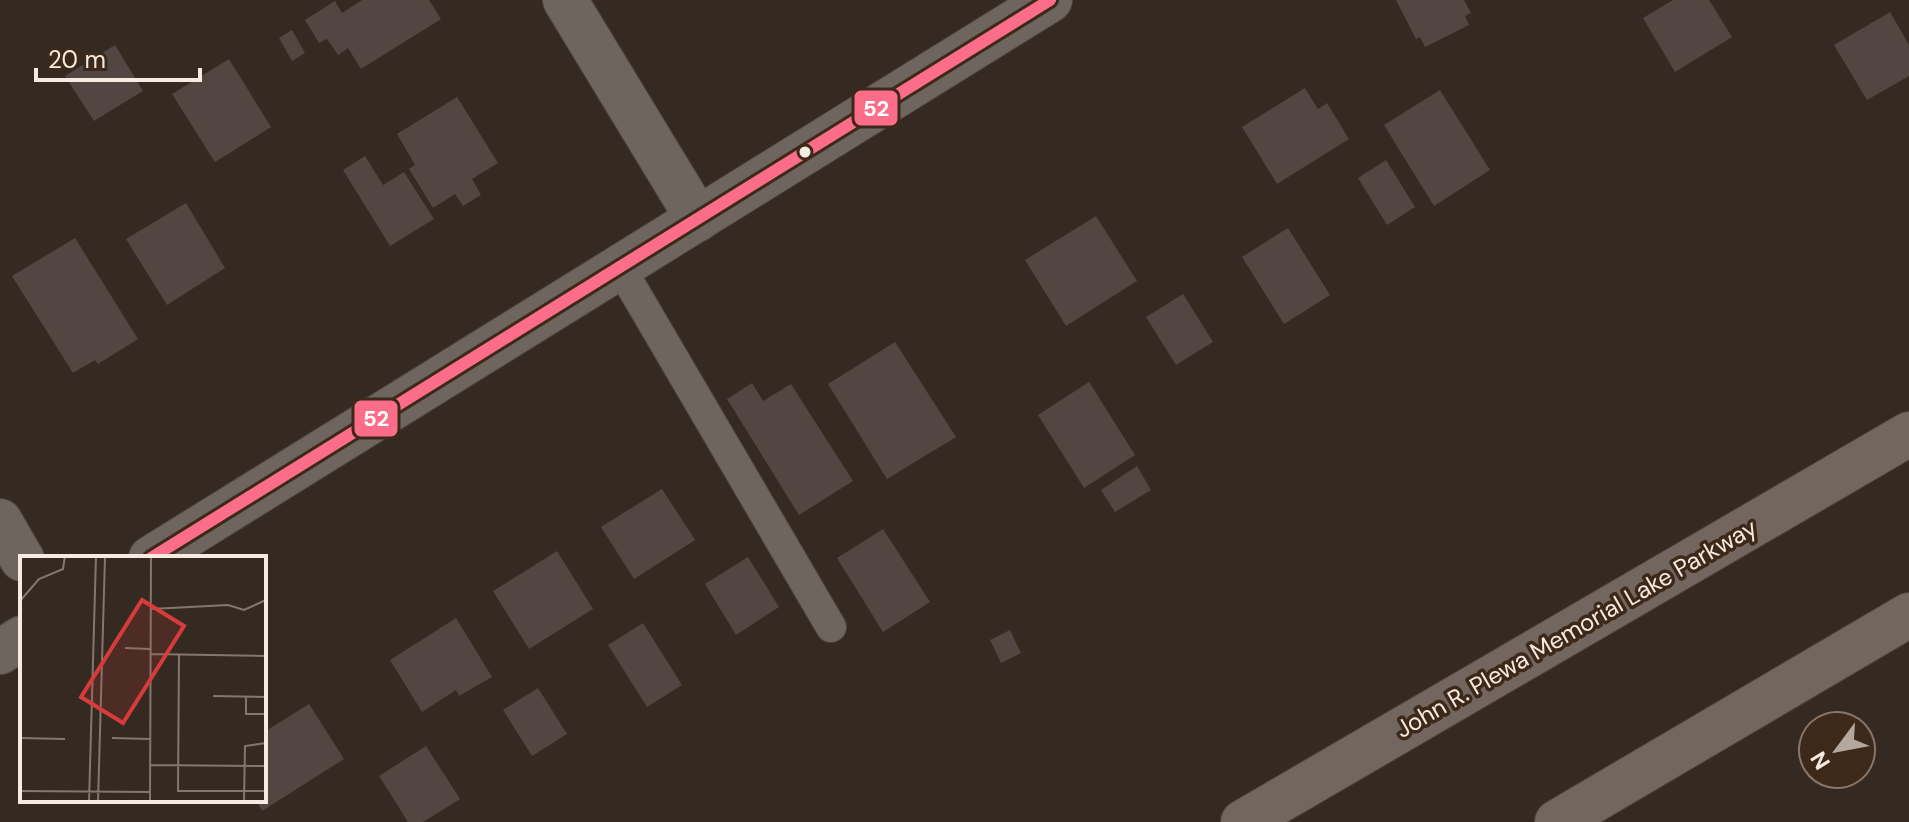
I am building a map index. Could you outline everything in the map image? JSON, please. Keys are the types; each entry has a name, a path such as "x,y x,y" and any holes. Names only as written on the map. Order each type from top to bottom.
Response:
{"main road":[{"name":"John R. Plewa Memorial Lake Parkway","path":"1243,822 1909,434"},
{"path":"1557,822 1909,615"}],"street":[{"path":"565,0 698,219"},
{"path":"154,556 1050,0"},
{"path":"0,521 20,556"},
{"path":"0,652 20,639"}],"lane":[{"path":"620,267 831,627"}],"building":[{"path":"362,0 429,0 441,19 361,69 348,48 338,55 327,39 319,43 305,20 335,1 342,13"},
{"path":"1396,0 1464,0 1471,13 1465,16 1469,25 1425,47 1420,37 1416,39"},
{"path":"1673,0 1709,0 1732,37 1675,72 1643,18"},
{"path":"1890,12 1909,45 1909,76 1867,100 1834,45"},
{"path":"292,30 305,53 292,61 279,38"},
{"path":"115,45 143,91 94,121 65,76"},
{"path":"229,59 271,127 215,162 172,94"},
{"path":"1305,88 1318,109 1327,103 1349,139 1277,184 1242,127"},
{"path":"1440,90 1490,170 1434,206 1384,125"},
{"path":"457,97 498,163 472,179 481,195 463,206 455,194 433,208 409,169 415,165 397,134"},
{"path":"365,156 383,185 404,172 434,219 390,246 343,170"},
{"path":"1386,160 1415,207 1387,225 1358,178"},
{"path":"186,203 225,268 167,305 126,239"},
{"path":"1096,216 1137,281 1066,326 1025,260"},
{"path":"1288,228 1330,295 1284,324 1242,257"},
{"path":"75,238 138,339 98,364 95,360 73,373 12,276"},
{"path":"1183,294 1213,342 1176,365 1146,317"},
{"path":"895,342 956,437 887,479 828,384"},
{"path":"1089,382 1135,455 1084,488 1038,415"},
{"path":"752,383 763,401 791,384 853,481 799,515 727,399"},
{"path":"1137,466 1151,490 1115,512 1101,490"},
{"path":"662,489 695,540 634,579 601,527"},
{"path":"883,529 930,602 883,632 837,558"},
{"path":"557,551 593,609 529,649 493,591"},
{"path":"748,557 779,607 736,635 705,584"},
{"path":"456,618 492,677 459,696 456,690 422,712 390,660"},
{"path":"643,623 682,685 647,707 608,645"},
{"path":"1010,630 1021,653 1001,663 990,640"},
{"path":"538,688 567,734 532,756 503,710"},
{"path":"309,704 344,759 262,811 257,802 266,802 266,731"},
{"path":"426,746 460,799 423,822 408,822 379,776"}],"transit line":[{"name":"52","path":"154,556 1050,0"}]}
